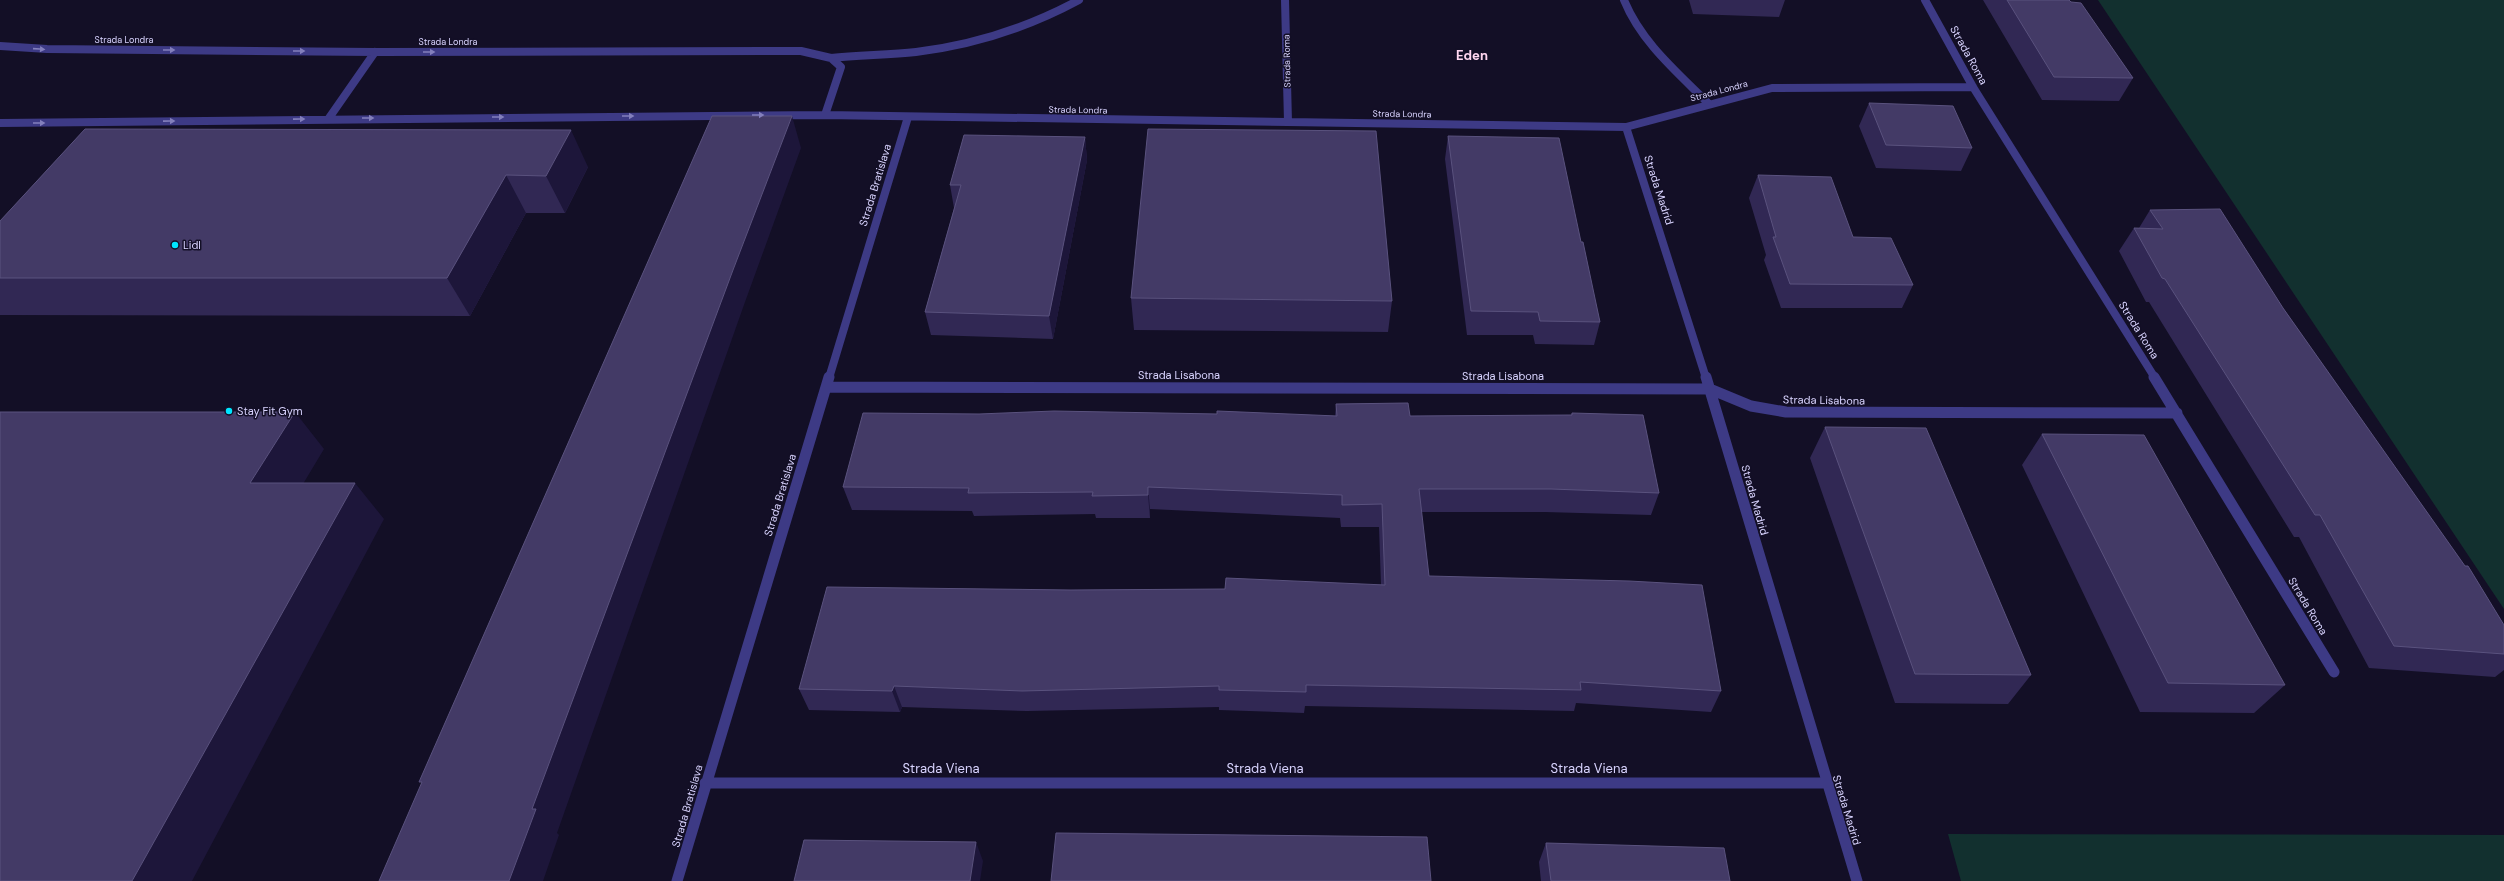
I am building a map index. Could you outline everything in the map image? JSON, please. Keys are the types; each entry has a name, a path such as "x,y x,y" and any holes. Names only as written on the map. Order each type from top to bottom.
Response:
{"street":[{"name":"Strada Londra","path":"0,46 47,50 375,52 800,51 831,58 943,47 981,38 1059,12 1080,0"},
{"name":"Strada Roma","path":"1286,0 1288,122"},
{"path":"1624,0 1627,10 1648,40 1709,104"},
{"name":"Strada Roma","path":"1925,0 1973,87 2177,413 2334,672"},
{"path":"329,118 375,52"},
{"path":"825,115 840,67 831,58"},
{"name":"Strada Londra","path":"0,123 329,118 825,115 1626,127 1772,88 1973,87"},
{"name":"Strada Bratislava","path":"678,881 705,783 908,117"},
{"name":"Strada Madrid","path":"1626,127 1710,389 1826,783 1857,881"},
{"name":"Strada Lisabona","path":"826,386 1710,389 1751,406 1786,412 2177,413"},
{"name":"Strada Viena","path":"705,783 1826,783"}],"green space":[{"path":"2098,0 2504,0 2504,609"},
{"path":"1948,834 2504,835 2504,881 1961,881"}],"building":[{"path":"2007,0 2069,0 2071,2 2081,3 2133,78 2054,77"},
{"path":"1869,103 1953,106 1972,148 1886,145"},
{"path":"712,116 792,116 532,809 536,809 509,881 379,881 422,782 419,782"},
{"path":"85,129 571,130 546,176 506,175 447,278 0,278 0,221"},
{"path":"1148,129 1376,131 1392,301 1131,298"},
{"path":"964,135 1085,137 1049,316 925,312 961,185 950,185"},
{"path":"1448,136 1559,138 1600,322 1540,321 1538,312 1471,311"},
{"path":"1758,175 1831,177 1853,237 1891,238 1913,285 1790,284 1773,237 1776,237"},
{"path":"2220,209 2283,308 2465,566 2468,566 2504,625 2504,654 2394,646 2320,515 2315,515 2165,279 2162,278 2134,228 2163,229 2150,210"},
{"path":"1408,403 1410,416 1572,415 1572,413 1643,415 1659,493 1551,489 1419,489 1429,576 1629,581 1702,585 1721,691 1580,682 1581,690 1306,685 1306,692 1219,690 1219,686 1022,691 894,686 892,691 799,689 827,587 1071,590 1225,589 1226,578 1385,585 1382,504 1342,505 1342,495 1148,487 1148,495 1092,496 1093,492 968,493 969,488 843,487 863,413 979,414 1054,411 1217,414 1217,411 1337,416 1336,404"},
{"path":"0,412 295,412 250,483 355,483 132,881 0,881"},
{"path":"1825,427 1926,428 2031,675 1915,674"},
{"path":"2042,434 2144,435 2285,685 2168,683"},
{"path":"1056,833 1427,837 1431,881 1051,881"},
{"path":"804,840 976,842 970,881 794,881"},
{"path":"1546,843 1724,848 1730,881 1551,881"}],"place":[{"name":"Lidl","path":"175,245"},
{"name":"Stay Fit Gym","path":"229,411"}],"district":[{"name":"Eden","path":"1472,55"}]}
